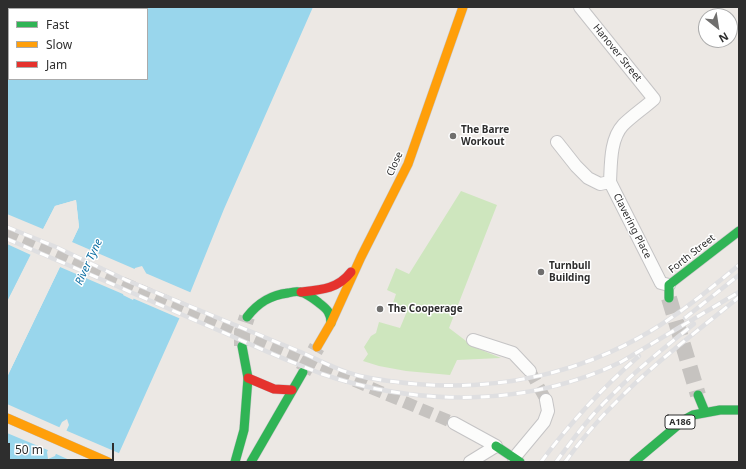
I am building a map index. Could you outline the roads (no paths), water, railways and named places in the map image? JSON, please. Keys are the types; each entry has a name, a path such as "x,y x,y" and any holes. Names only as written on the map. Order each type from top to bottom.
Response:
{"main road":[{"name":"Close","path":"317,347 331,324 361,257 408,164 463,7"},
{"name":"Forth Street","path":"669,298 669,285 739,231"},
{"path":"247,317 261,302 272,296 282,293 329,289 340,284 349,276 361,257"},
{"path":"301,292 326,308 331,316 331,324"},
{"path":"235,462 244,430 248,378 242,346"},
{"path":"251,462 303,372"},
{"path":"248,378 274,389 292,390"},
{"path":"698,395 705,412"},
{"name":"A186","path":"634,462 684,420 694,415 720,410 739,410"},
{"path":"7,418 108,462"},
{"path":"496,446 517,460"},
{"path":"231,462 240,447"}],"street":[{"name":"Hanover Street","path":"580,7 654,100 622,126 617,135 611,155 610,182"},
{"name":"Clavering Place","path":"557,142 576,166 588,178 600,184 610,182 661,283 669,285"},
{"path":"473,340 513,353 530,371"},
{"path":"517,460 544,422 548,411 546,400"},
{"path":"454,423 496,446 470,462"}],"water":[{"name":"River Tyne","path":"7,7 313,7 224,209 184,308 115,462 7,462 7,377 79,227 76,200 55,206 7,302","holes":["142,266 146,273 133,300 123,295 135,268","67,419 69,425 55,456 48,459 47,452 62,422"]}],"tunnel":[{"path":"7,232 454,423"},
{"path":"669,298 698,395"},
{"path":"242,346 242,332 247,317"},
{"path":"303,372 317,347"},
{"path":"530,371 546,400"}],"railway":[{"path":"7,227 56,247 126,280 343,371 393,382 416,384 477,385 507,382 566,369 594,359 622,347 661,325 739,265"},
{"path":"7,239 322,374 359,385 435,397 473,397 511,394 549,388 585,377 621,362 739,292"},
{"path":"685,318 739,275"},
{"path":"565,462 597,422 632,386 739,297"},
{"path":"556,462 582,428 603,404 641,368 694,324"},
{"path":"541,462 563,433 587,406 639,356"}],"place":[{"name":"The Barre Workout","path":"453,136"},
{"name":"Turnbull Building","path":"541,272"},
{"name":"The Cooperage","path":"380,309"}]}
